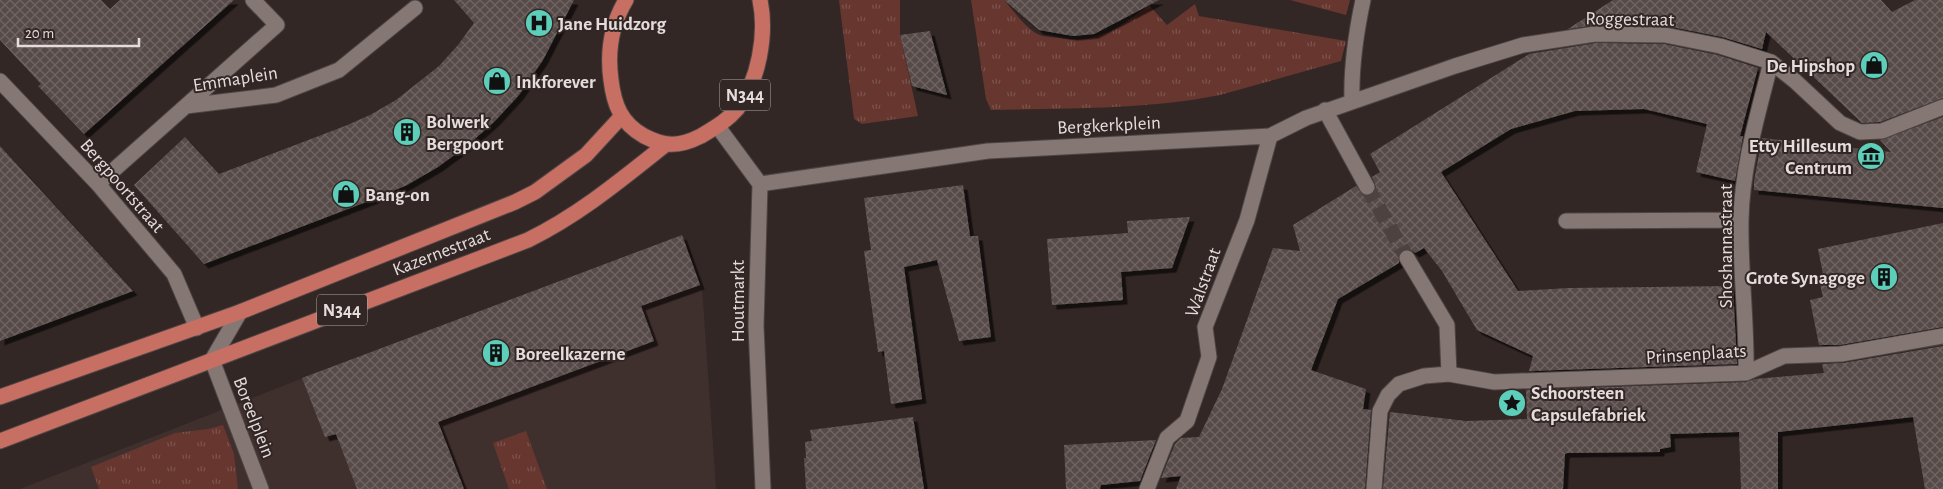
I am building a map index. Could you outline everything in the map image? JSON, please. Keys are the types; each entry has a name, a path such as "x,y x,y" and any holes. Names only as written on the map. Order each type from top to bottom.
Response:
{"main road":[{"path":"626,0 618,13 608,60 615,100 621,117 636,131 665,145"},
{"name":"N344","path":"665,145 680,144 718,127 736,109 753,78 761,43 762,10 760,0"},
{"name":"Kazernestraat","path":"0,397 240,312 515,202 535,192 586,155 621,117"},
{"name":"Kazernestraat","path":"0,441 528,240 554,228 577,213 665,145"}],"street":[{"path":"98,184 277,25 253,0"},
{"path":"1352,100 1351,76 1356,30 1363,0"},
{"name":"Emmaplein","path":"186,106 276,95 339,70 415,8"},
{"name":"Roggestraat","path":"1352,100 1524,45 1595,34 1665,35 1720,46 1771,62 1795,81 1840,123 1860,132 1882,131 1943,107"},
{"name":"Shoshannastraat","path":"1746,373 1747,347 1741,220 1746,166 1771,62"},
{"name":"Bergpoortstraat","path":"0,81 98,184 174,274 197,328"},
{"name":"Bergkerkplein","path":"760,184 988,150 1270,136 1306,118 1352,100"},
{"path":"1325,110 1367,187"},
{"path":"718,127 760,184"},
{"name":"Walstraat","path":"1148,489 1168,438 1186,421 1209,358 1205,327 1247,220 1270,136"},
{"name":"Houtmarkt","path":"760,184 756,326 763,489"},
{"path":"1566,221 1741,220"},
{"path":"1407,258 1447,325 1449,374"},
{"path":"212,360 240,312"},
{"name":"Prinsenplaats","path":"1374,489 1380,411 1388,395 1399,384 1424,376 1449,374 1494,382 1746,373 1784,356 1841,354 1943,336"},
{"name":"Boreelplein","path":"212,360 261,489"}],"shaded area":[{"path":"683,236 702,287 716,489 20,489 285,385"}],"green space":[{"path":"839,0 900,0 900,35 918,116 862,124 854,119"},
{"path":"971,0 1004,0 1026,25 1035,33 1044,36 1085,39 1097,36 1118,27 1149,5 1167,25 1195,4 1199,16 1346,41 1341,61 1220,95 1135,106 991,110 986,99"},
{"path":"1290,0 1350,0 1346,15"},
{"path":"223,425 234,454 238,489 99,489 91,467 175,433"},
{"path":"526,431 547,489 509,489 493,443"}],"building":[{"path":"0,0 101,0 110,9 120,0 234,0 84,134 38,86 41,84 0,40"},
{"name":"Bolwerk Bergpoort","path":"454,0 574,0 543,60 519,95 495,121 468,145 438,167 407,185 204,264 134,185 185,137 219,174 345,126 370,115 396,100 439,66 474,23"},
{"path":"1004,0 1159,0 1094,34 1073,36 1039,30"},
{"path":"1613,0 1881,0 1892,12 1915,0 1943,0 1943,98 1880,122 1862,123 1766,32 1762,49 1722,37 1667,26 1595,25 1568,29"},
{"path":"930,31 947,95 912,86 900,35"},
{"path":"1596,43 1664,44 1718,55 1758,68 1740,136 1743,136 1735,181 1696,172 1707,124 1644,109 1575,111 1511,129 1441,172 1518,291 1569,288 1733,286 1737,364 1529,371 1533,356 1477,330 1442,271 1424,248 1415,253 1406,249 1399,254 1399,263 1338,299 1311,370 1366,389 1363,409 1371,410 1365,489 1176,489 1181,476 1161,478 1175,444 1181,438 1199,437 1222,389 1273,248 1300,251 1293,225 1356,186 1363,195 1372,195 1376,187 1372,177 1380,172 1370,154 1529,54"},
{"path":"1943,117 1943,208 1754,190 1762,138 1891,152 1880,140"},
{"path":"0,146 32,181 133,291 0,341"},
{"path":"963,185 970,236 978,236 991,337 959,341 937,260 904,267 922,399 891,404 884,351 878,352 864,251 871,250 864,198"},
{"path":"1190,217 1172,268 1121,272 1123,300 1052,305 1047,239 1128,233 1127,221"},
{"name":"Grote Synagoge","path":"1943,223 1943,327 1840,345 1819,345 1810,300 1823,297 1820,284 1825,284 1818,249"},
{"name":"Boreelkazerne","path":"682,235 700,285 641,306 654,341 438,422 464,489 357,489 336,434 325,437 302,378"},
{"path":"1943,346 1943,489 1925,489 1913,417 1778,432 1778,489 1741,489 1739,432 1670,434 1671,447 1660,449 1660,452 1567,453 1565,454 1563,489 1383,489 1390,412 1466,421 1527,419 1526,390 1746,382 1755,379 1824,373 1822,364 1843,363"},
{"path":"913,417 924,489 806,489 805,442 812,441 810,430"},
{"path":"1156,440 1140,481 1101,485 1100,489 1066,489 1064,445"}],"tunnel":[{"path":"1367,187 1407,258"}],"place":[{"name":"Jane Huidzorg","path":"539,23"},
{"name":"De Hipshop","path":"1874,65"},
{"name":"Inkforever","path":"497,81"},
{"name":"Bolwerk Bergpoort","path":"407,132"},
{"name":"Etty Hillesum Centrum","path":"1871,156"},
{"name":"Bang-on","path":"346,194"},
{"name":"Grote Synagoge","path":"1884,277"},
{"name":"Boreelkazerne","path":"496,353"},
{"name":"Schoorsteen Capsulefabriek","path":"1512,403"}]}
